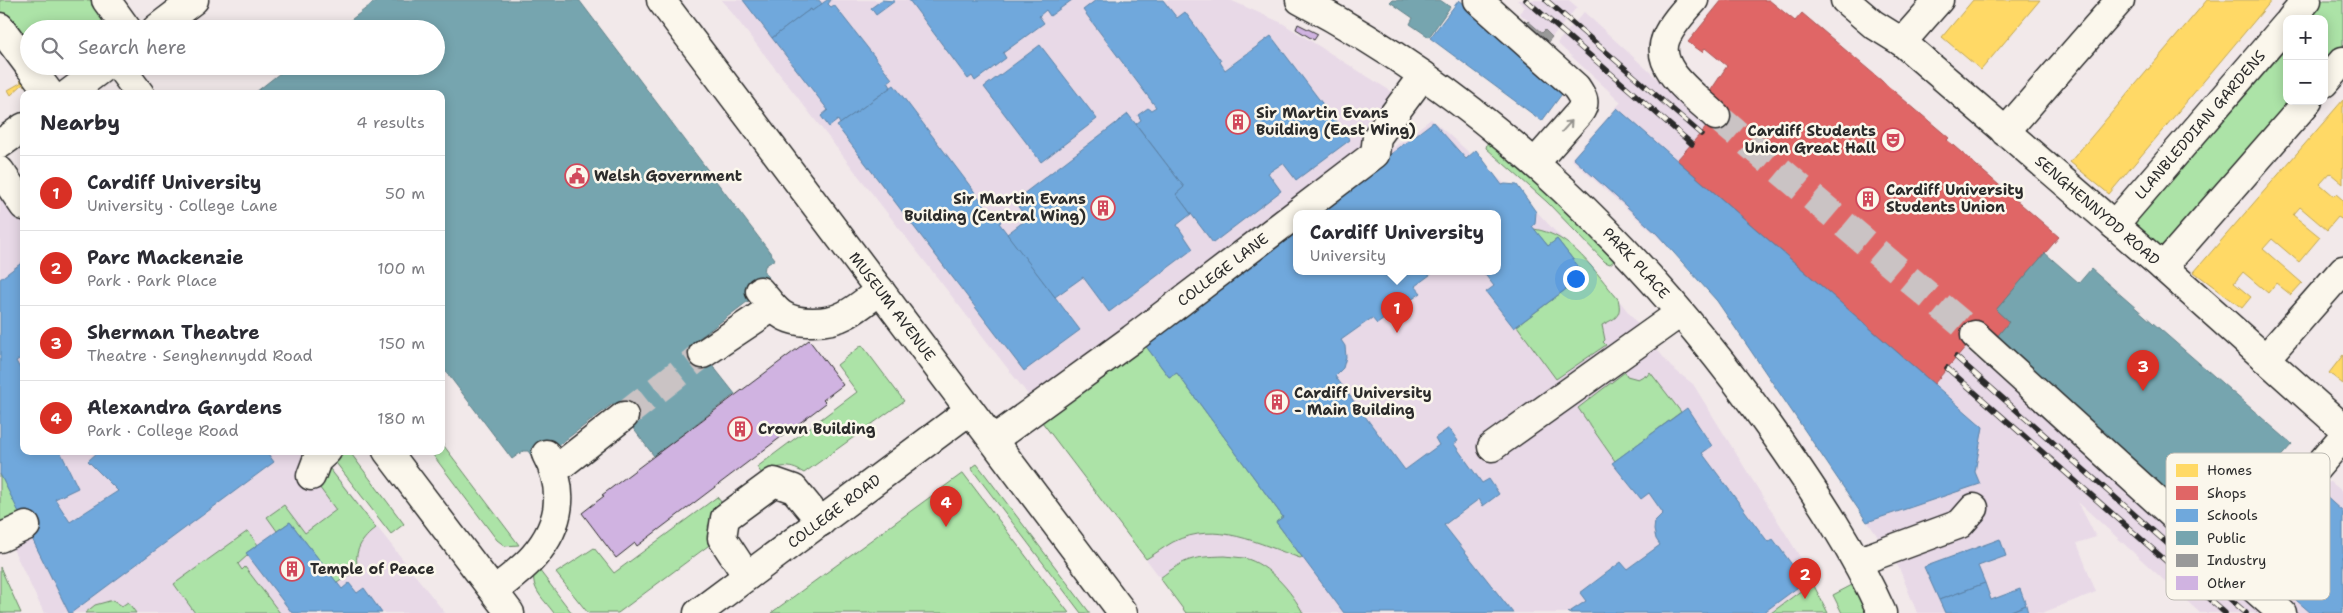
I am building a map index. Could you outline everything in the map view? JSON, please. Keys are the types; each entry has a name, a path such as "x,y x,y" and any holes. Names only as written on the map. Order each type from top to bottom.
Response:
{"street":[{"path":"106,0 121,20"},
{"path":"168,20 194,0"},
{"name":"MUSEUM AVENUE","path":"661,0 1123,613"},
{"name":"PARK PLACE","path":"1300,0 1334,18 1469,107 1536,163 1612,238 1680,313 1753,404 1822,503 1857,562 1882,613"},
{"path":"1478,0 1576,87 1584,97 1584,107 1579,114 1536,163"},
{"path":"1694,0 1670,29 1665,40 1663,52 1668,67 1676,78 1716,116"},
{"path":"1902,42 1939,0"},
{"path":"2005,132 2120,0"},
{"path":"2294,15 2307,0"},
{"name":"SENGHENNYDD ROAD","path":"1847,1 1873,24 1902,42 2162,267 2343,428"},
{"path":"0,27 20,54"},
{"name":"LLANBLEDDIAN GARDENS","path":"2114,225 2283,29"},
{"path":"2328,78 2343,61"},
{"path":"36,75 47,90"},
{"path":"81,90 96,75"},
{"path":"126,75 137,90"},
{"name":"COLLEGE LANE","path":"1301,210 1375,154 1378,137 1423,75"},
{"path":"2162,267 2304,105"},
{"path":"0,144 20,129"},
{"path":"0,171 20,200"},
{"name":"COLLEGE LANE","path":"993,440 1132,339 1293,216"},
{"path":"2266,359 2343,270"},
{"path":"703,354 767,299 783,315 795,320 825,321 844,316 880,290"},
{"path":"1492,447 1680,313"},
{"path":"1975,335 2166,509"},
{"name":"COLLEGE ROAD","path":"698,613 970,410"},
{"path":"494,591 534,556 556,523 558,496 551,462 624,416"},
{"path":"2329,453 2343,437"},
{"path":"390,455 510,613"},
{"path":"747,576 722,538 725,518 774,482 794,489 821,522"},
{"path":"1857,562 1960,524 1974,508"},
{"path":"0,538 26,526"},
{"path":"2267,600 2282,613"}],"shaded area":[{"path":"722,0 1230,0 1282,23 1397,95 1372,149 1033,401"},
{"path":"1517,0 1569,0 1577,7 1552,37 1545,31 1542,33 1519,13 1525,7"},
{"path":"1722,0 1795,21 1802,13 1949,138 1947,140 2059,237 1965,348 2166,525 2166,582 2078,502 2096,537 2077,543 2096,592 2042,613 1917,613 1899,568 1717,301 1695,274 1656,235 1571,159 1621,102 1557,43 1584,12 1708,125 1726,106 1709,93 1727,66 1705,48 1702,52 1688,42"},
{"path":"1431,119 1539,214 1618,299 1671,367 1693,384 1810,573 1812,578 1810,584 1771,613 1187,613 1039,418 1293,224 1293,275 1501,275 1501,210 1311,210"},
{"path":"20,179 20,455 320,455 445,613 44,613 0,522 0,193"},
{"path":"2330,482 2343,492 2343,613 2290,613 2275,600 2330,600"},
{"path":"2186,600 2251,600 2266,613 2200,613"}],"green space":[{"path":"0,0 93,0 106,17 103,20 20,20 20,40 0,14"},
{"path":"2320,0 2343,0 2343,47 2328,64 2328,15 2307,15"},
{"path":"2283,43 2283,105 2292,105 2164,245 2158,246 2132,223"},
{"path":"1488,140 1553,198 1614,261 1610,264 1605,262 1547,202 1486,148"},
{"path":"1534,229 1548,233 1571,246 1582,256 1618,299 1619,305 1616,317 1602,325 1605,340 1603,342 1606,345 1556,379 1517,326 1585,275 1557,239 1548,246"},
{"path":"1142,341 1169,377 1177,373 1283,517 1276,522 1302,557 1300,558 1238,536 1206,533 1189,536 1173,542 1146,559 1039,418"},
{"path":"862,345 904,401 804,473 793,468 783,467 762,474 757,467 857,392 837,365"},
{"path":"1625,372 1627,376 1638,379 1645,375 1646,377 1650,372 1681,412 1615,461 1578,408"},
{"path":"445,447 519,545 505,546 497,540 433,455 445,455"},
{"path":"338,455 352,455 404,524 391,534 333,459"},
{"path":"977,464 1090,613 1081,613 971,468"},
{"path":"330,469 376,528 360,546 357,557 358,569 337,583 290,522 277,531 267,517 284,505 305,533 336,510 314,480"},
{"path":"963,473 1069,613 771,613"},
{"path":"0,474 23,519 0,528"},
{"path":"717,497 722,503 708,526 712,543 618,613 588,613 556,573 594,548 614,573"},
{"path":"248,531 258,545 246,553 248,555 238,564 242,570 245,567 280,613 195,613 174,584"},
{"path":"1225,556 1244,558 1262,566 1279,580 1293,596 1303,613 1186,613 1160,578 1176,566 1190,560"},
{"path":"536,566 572,613 554,613 541,597 534,580"},
{"path":"0,567 21,613 1,613 0,611"},
{"path":"1812,582 1828,613 1771,613 1810,584"},
{"path":"1854,584 1867,613 1842,613 1833,595"},
{"path":"113,600 122,606 128,602 136,613 85,613 95,605"}],"building: Homes":[{"path":"1973,0 2040,0 1981,70 1942,37"},
{"path":"2207,0 2272,0 2109,194 2070,162"},
{"path":"26,77 30,82 24,86 23,84 11,95 8,90 22,82 20,81"},
{"path":"2343,100 2343,184 2330,173 2320,184 2334,196 2336,194 2343,200 2343,220 2338,217 2327,230 2300,207 2293,215 2320,237 2299,262 2272,239 2263,249 2302,283 2291,295 2276,283 2268,293 2243,272 2234,283 2251,297 2242,308 2194,272"},
{"path":"2343,355 2343,384 2329,373"}],"building: Shops":[{"name":"Cardiff University Students Union","path":"1722,0 1769,0 1795,21 1802,13 1949,138 1947,140 2059,237 1996,310 2009,322 1996,338 1982,327 1934,384 1677,160 1726,105 1709,93 1727,66 1705,48 1702,52 1688,42"}],"building: Schools":[{"path":"743,0 819,0 822,4 812,11 811,9 805,13 772,38"},
{"path":"827,0 831,0 828,4 831,7 834,5 892,79 888,82 891,87 840,124 838,120 829,127 821,116 828,110 772,38 805,13 811,9 812,11"},
{"path":"882,0 895,1 876,15 871,8"},
{"path":"909,0 1072,0 1050,16 1046,10 1039,16 1044,23 1003,53 1006,58 975,81 972,76 968,79"},
{"name":"Sir Martin Evans Building (East Wing)","path":"1096,0 1163,0 1177,18 1185,12 1221,61 1225,70 1271,36 1350,140 1296,180 1283,163 1268,173 1281,191 1213,243 1176,194 1184,187 1136,124 1141,120 1138,115 1148,108 1151,110 1156,107 1083,10"},
{"path":"1459,0 1567,87 1542,121 1430,38"},
{"path":"1040,45 1097,119 1041,162 984,87"},
{"path":"894,85 995,219 997,217 1001,222 999,223 1080,330 1024,371 837,126"},
{"path":"1617,108 1983,427 1975,472 1980,484 1867,522 1717,301 1657,234 1573,158"},
{"name":"Sir Martin Evans Building (Central Wing)","path":"1128,114 1184,187 1176,194 1191,214 1177,225 1193,249 1109,312 1083,277 1055,297 1007,234 1027,219 1014,201"},
{"path":"1433,122 1466,159 1476,150 1502,185 1517,185 1536,212 1535,224 1532,226 1548,246 1557,239 1585,275 1514,328 1486,292 1494,286 1485,275 1501,275 1501,210 1317,210"},
{"name":"Cardiff University - Main Building","path":"1293,229 1293,275 1430,275 1415,286 1421,293 1377,324 1372,318 1341,340 1345,346 1346,357 1343,368 1335,376 1405,470 1439,445 1435,438 1449,428 1458,441 1454,444 1482,483 1489,479 1499,494 1483,506 1479,499 1444,525 1513,613 1344,613 1276,522 1283,517 1177,373 1169,377 1142,341"},
{"path":"20,264 20,358 16,361 20,368 20,455 62,455 78,488 55,499 70,522 118,491 88,461 95,455 269,455 274,462 71,613 69,613 0,474 0,279"},
{"path":"1687,408 1712,446 1702,453 1768,542 1773,539 1805,582 1763,613 1568,613 1586,601 1580,593 1621,562 1627,569 1660,545 1654,530 1655,521 1663,513 1649,493 1641,499 1612,463"},
{"path":"2330,500 2343,512 2343,613 2311,613 2296,600 2330,600"},
{"name":"Temple of Peace","path":"290,522 342,589 349,583 357,593 364,588 382,613 292,613 246,553"},
{"path":"2000,539 2006,556 1978,566 1985,583 1939,600 1924,567"},
{"path":"1985,583 1991,600 2020,589 2026,605 2006,613 1945,613 1939,600"},
{"path":"2026,605 2028,613 2007,613"}],"building: Public":[{"name":"Welsh Government","path":"377,0 579,0 775,259 765,266 764,272 772,283 694,342 735,394 654,456 614,403 536,462 528,451 523,451 512,459 445,370 445,90 259,90 278,75 445,75 445,20 351,20"},
{"path":"1392,0 1440,0 1450,7 1429,37 1410,24 1413,18 1390,2"},
{"path":"2045,253 2079,283 2091,269 2292,444 2284,453 2166,453 2166,491 1996,338 2009,322 1996,310"}],"building: Industry":[{"path":"1528,21 1542,33 1545,30 1552,37 1546,44 1521,29"}],"building: Other":[{"path":"1298,24 1318,34 1314,40 1296,29"},
{"name":"Crown Building","path":"809,340 843,385 823,400 826,403 637,546 635,543 616,558 582,513 604,496 602,495"}],"tunnel":[{"path":"1716,116 1975,335"},
{"path":"624,416 703,354"}],"railway":[{"path":"1526,0 1692,144"},
{"path":"1546,0 1701,134"},
{"path":"1956,357 2166,542"},
{"path":"1947,368 2166,561"},
{"path":"2210,600 2225,613"},
{"path":"2231,600 2246,613"}],"place":[{"name":"Sir Martin Evans Building (East Wing)","path":"1238,122"},
{"name":"Cardiff Students Union Great Hall","path":"1893,140"},
{"name":"Welsh Government","path":"577,176"},
{"name":"Cardiff University Students Union","path":"1868,199"},
{"name":"Sir Martin Evans Building (Central Wing)","path":"1103,208"},
{"name":"Cardiff University","path":"1397,333"},
{"name":"Sherman Theatre","path":"2143,391"},
{"name":"Cardiff University - Main Building","path":"1277,402"},
{"name":"Crown Building","path":"740,429"},
{"name":"Alexandra Gardens","path":"946,527"},
{"name":"Temple of Peace","path":"292,569"},
{"name":"Parc Mackenzie","path":"1805,599"}]}
